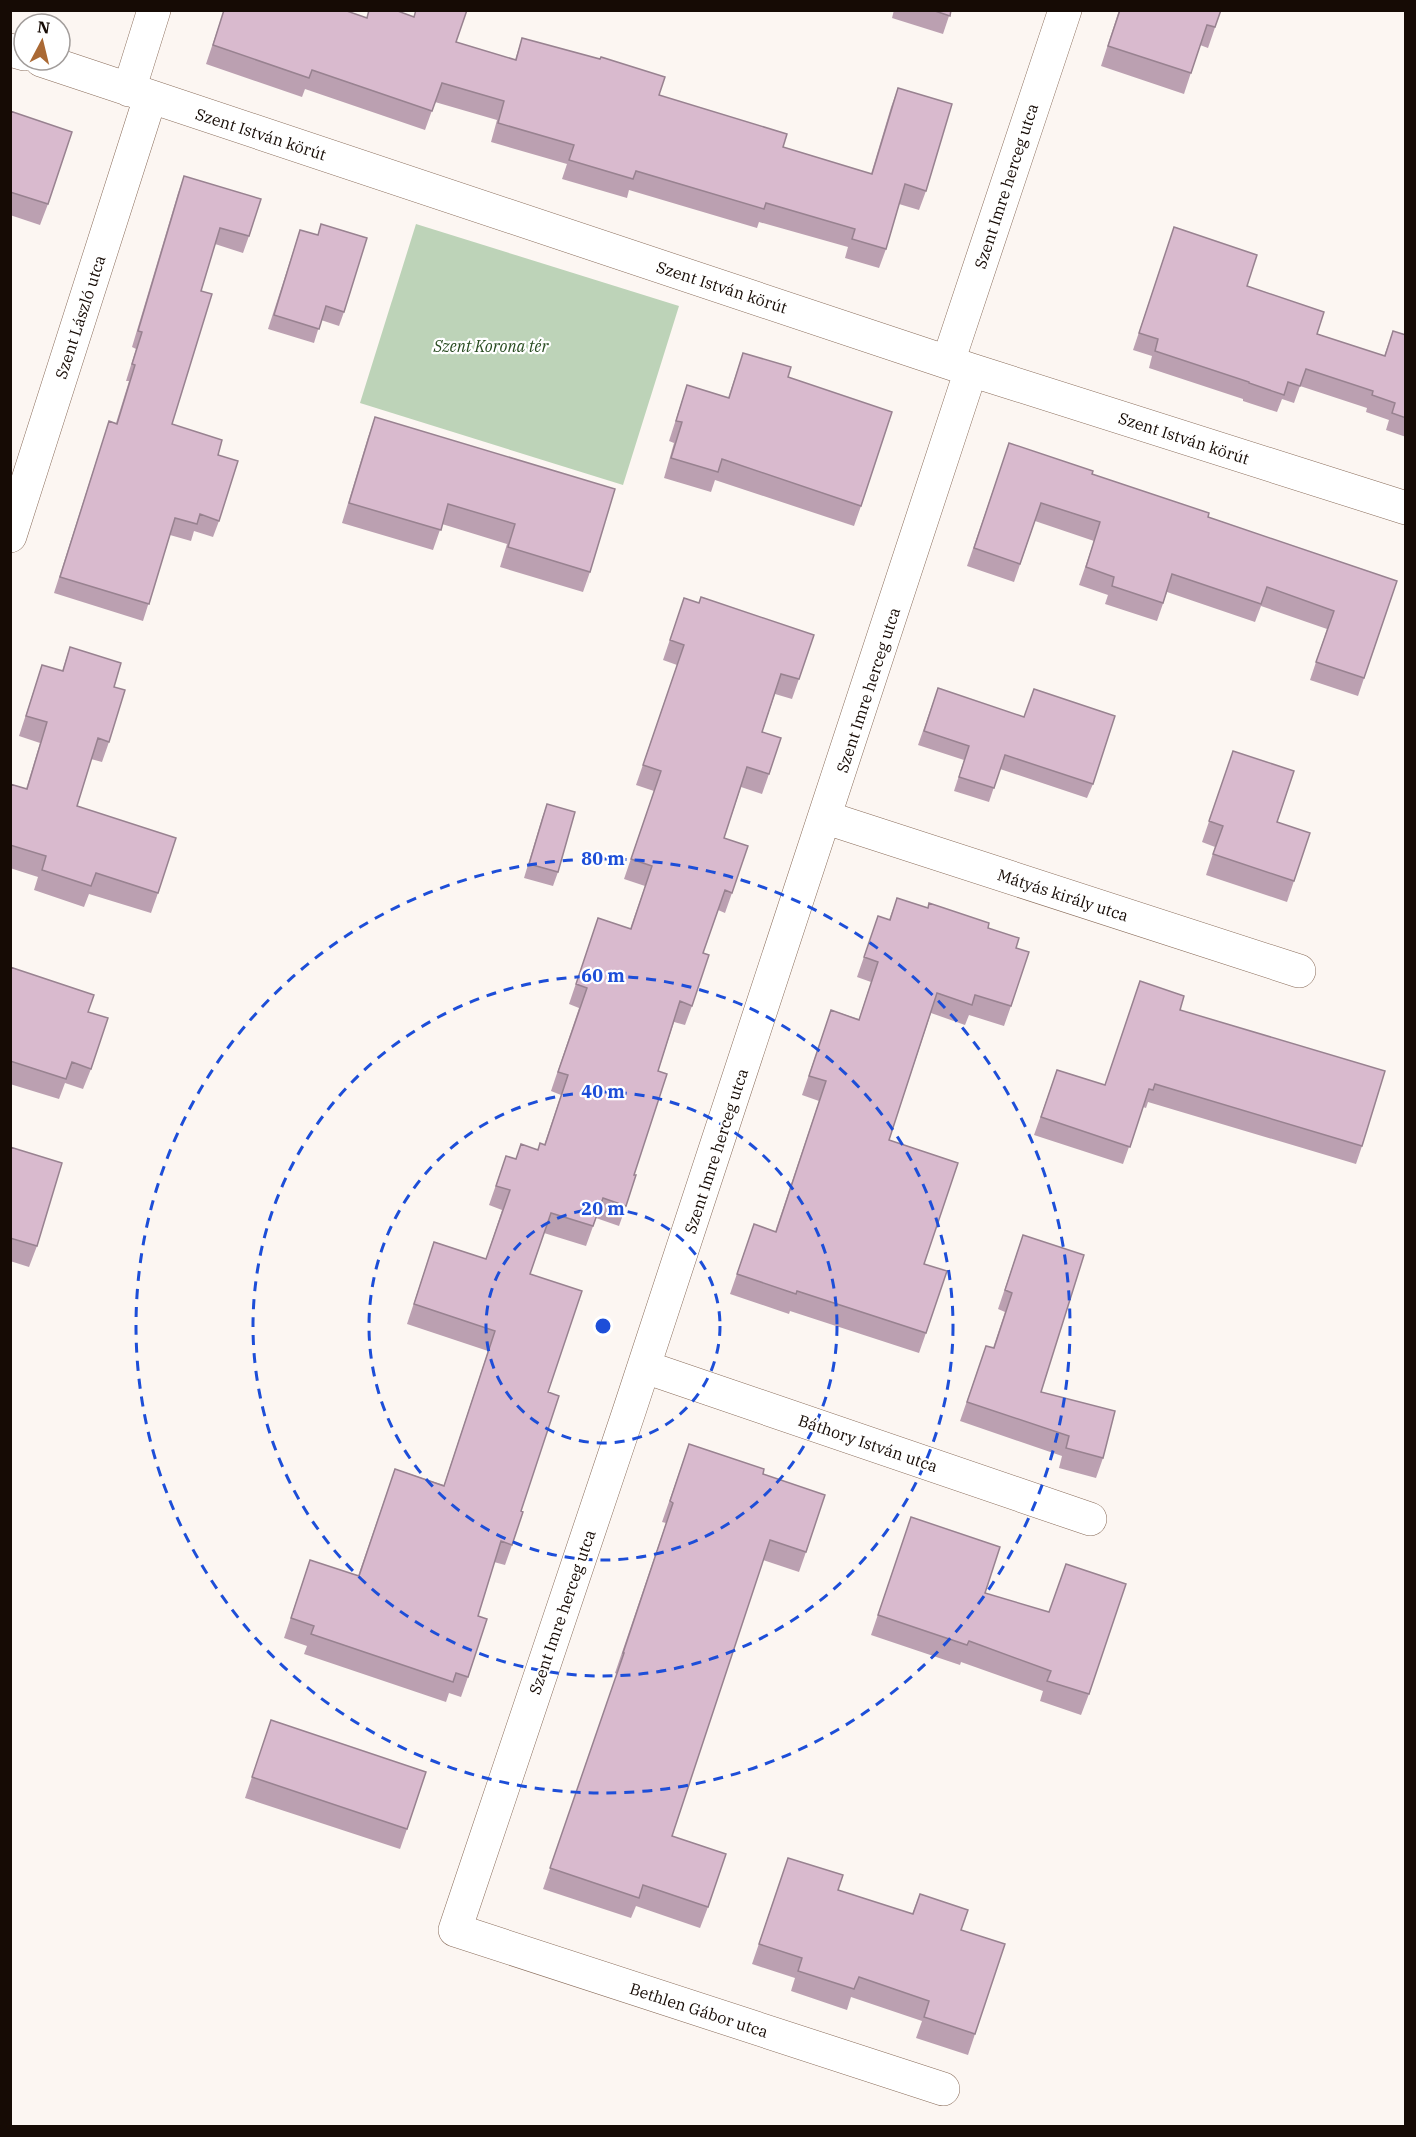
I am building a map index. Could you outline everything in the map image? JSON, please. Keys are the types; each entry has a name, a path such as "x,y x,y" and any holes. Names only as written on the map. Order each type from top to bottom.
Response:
{"street":[{"name":"Szent László utca","path":"10,536 139,94 154,10"},
{"name":"Szent Imre herceg utca","path":"455,1930 645,1367 826,818 1065,10"},
{"name":"Szent István körút","path":"72,71 959,366 1406,508"},
{"name":"Mátyás király utca","path":"826,818 1299,971"},
{"name":"Báthory István utca","path":"645,1367 1090,1519"},
{"name":"Bethlen Gábor utca","path":"455,1930 943,2090"}],"green space":[{"name":"Szent Korona tér","path":"416,224 679,306 623,485 360,403"}],"building":[{"path":"224,10 344,10 367,18 369,10 395,10 414,17 416,10 467,10 456,42 516,60 522,38 600,59 601,57 665,77 659,95 787,134 783,147 872,174 898,88 952,104 926,191 905,184 886,249 852,239 855,229 766,203 764,209 636,171 633,179 569,160 574,145 498,123 504,101 442,83 432,111 312,70 309,78 213,45"},
{"path":"932,10 951,10 950,16"},
{"path":"1120,10 1221,10 1215,27 1207,25 1191,73 1108,46"},
{"path":"10,111 72,132 48,204 10,192"},
{"path":"184,176 261,199 249,236 220,228 201,291 212,294 172,424 222,440 218,455 238,461 219,521 200,514 197,524 175,518 149,604 60,577 109,421 117,424 135,365 132,364 142,332 138,331"},
{"path":"321,224 367,238 344,312 326,306 319,329 274,315 300,230 318,235"},
{"path":"1174,227 1257,255 1247,286 1324,312 1317,334 1385,356 1393,331 1406,335 1406,418 1392,413 1395,403 1372,395 1373,391 1306,369 1300,386 1288,382 1284,395 1155,351 1158,339 1139,333"},
{"path":"743,353 791,367 788,377 892,412 861,506 722,459 718,472 671,458 682,422 676,421 687,385 729,398"},
{"path":"375,417 615,489 590,572 508,547 515,524 448,504 441,530 349,503"},
{"path":"1009,443 1093,471 1092,474 1209,513 1208,517 1397,581 1364,678 1316,662 1334,611 1267,587 1261,604 1172,574 1163,603 1112,586 1114,577 1086,567 1100,522 1041,503 1020,564 974,548"},
{"path":"701,597 814,635 799,679 781,674 762,732 781,738 769,774 747,767 724,838 748,846 732,893 725,890 703,953 709,955 692,1006 680,1001 658,1071 667,1074 626,1206 603,1198 593,1226 551,1213 530,1274 582,1291 548,1392 559,1396 521,1511 523,1512 512,1545 501,1541 478,1616 487,1619 468,1677 456,1673 453,1682 311,1634 314,1626 291,1618 310,1560 359,1576 395,1469 444,1486 495,1331 414,1304 434,1242 486,1259 510,1190 496,1186 506,1156 516,1159 521,1144 538,1150 540,1143 545,1145 568,1075 558,1072 587,988 576,984 598,918 631,929 652,866 631,859 661,771 643,765 684,645 670,640 684,598 699,603"},
{"path":"70,647 121,663 114,687 125,690 109,742 98,738 77,806 176,838 158,893 96,873 91,886 42,870 46,856 10,845 10,784 27,789 47,722 26,716 42,665 63,671"},
{"path":"938,688 1024,717 1034,689 1115,716 1093,784 1005,755 994,788 959,777 969,746 924,731"},
{"path":"1233,751 1294,771 1277,822 1310,833 1294,881 1213,854 1223,826 1209,821"},
{"path":"547,804 575,812 558,872 529,864"},
{"path":"897,898 928,908 929,903 989,923 988,928 1019,938 1016,948 1029,952 1011,1006 975,995 972,1005 937,993 889,1140 958,1163 924,1264 947,1271 926,1333 737,1274 754,1224 776,1232 826,1081 809,1076 831,1010 859,1020 878,962 864,957 878,916 890,920"},
{"path":"10,967 94,995 88,1012 108,1018 91,1069 72,1062 66,1079 10,1061"},
{"path":"1140,981 1184,996 1180,1010 1385,1071 1362,1146 1155,1084 1153,1090 1149,1089 1130,1147 1041,1117 1057,1070 1105,1085"},
{"path":"10,1147 62,1163 37,1246 10,1238"},
{"path":"1023,1235 1084,1255 1041,1392 1115,1411 1103,1458 1066,1448 1069,1436 967,1402 986,1346 994,1348 1012,1293 1005,1290"},
{"path":"689,1444 764,1469 763,1474 825,1495 806,1552 770,1540 672,1836 726,1854 708,1907 643,1885 639,1898 550,1868 624,1653 673,1503 670,1501"},
{"path":"911,1517 1000,1547 985,1593 1049,1612 1066,1564 1126,1584 1089,1694 1047,1681 1051,1671 969,1641 967,1645 878,1615"},
{"path":"271,1720 426,1772 407,1829 252,1777"},
{"path":"788,1858 843,1875 838,1890 913,1914 920,1894 968,1910 961,1930 1005,1944 975,2034 924,2017 929,2001 859,1977 854,1989 798,1971 802,1958 759,1944"}]}
